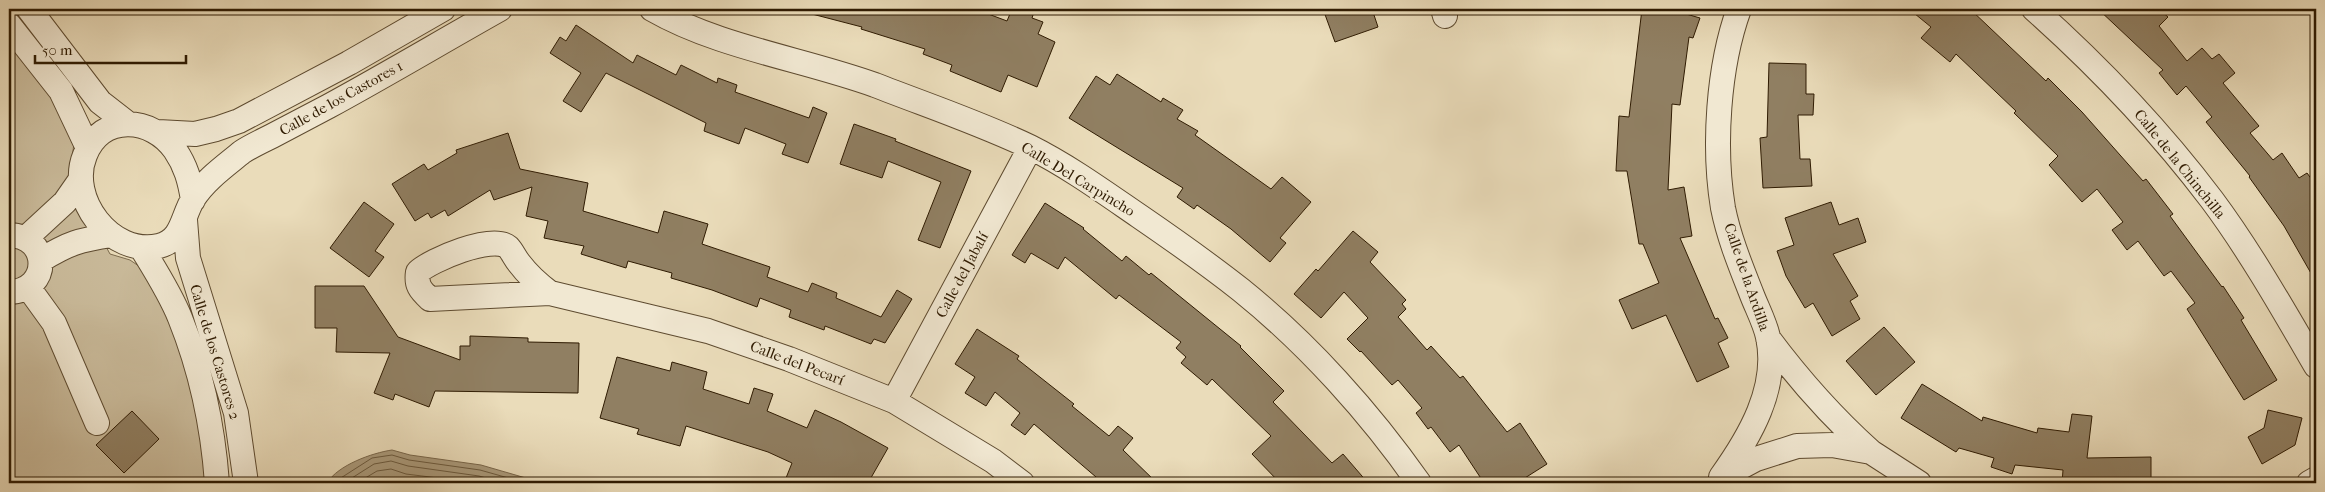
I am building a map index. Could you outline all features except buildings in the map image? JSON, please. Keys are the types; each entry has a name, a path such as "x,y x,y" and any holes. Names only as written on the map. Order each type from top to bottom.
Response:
{"street":[{"path":"30,9 100,102 128,122 158,132 175,150 186,169 189,210 178,233 169,242 158,246 141,247 125,243 112,236 89,210 82,179 84,157 88,148 98,136 112,126 128,122"},
{"name":"Calle de los Castores 1","path":"158,132 195,134 238,121 349,63 442,9"},
{"name":"Calle de los Castores 1","path":"189,210 213,176 245,150 362,88 500,9"},
{"name":"Calle Del Carpincho","path":"652,9 708,35 871,84 1030,148 1107,194 1241,290 1287,332 1335,381 1398,454 1419,483"},
{"name":"Calle de la Ardilla","path":"1739,9 1726,58 1720,107 1719,160 1726,217 1738,260 1768,338 1794,373 1834,419 1871,452 1919,483"},
{"name":"Calle de la Chinchilla","path":"2034,9 2121,92 2212,201 2280,304 2316,366"},
{"path":"9,25 61,91 88,148"},
{"name":"Calle del Jabalí","path":"894,401 1030,148"},
{"path":"82,179 65,202 17,236 38,251 41,260 38,276 18,290 54,323 97,423"},
{"name":"Calle de los Castores 2","path":"189,210 190,268 236,413 246,483"},
{"path":"41,260 65,245 84,239 112,236"},
{"name":"Calle del Pecarí","path":"550,293 531,278 507,246 495,242 480,245 427,264 418,272 417,283 422,292 430,298 550,293 708,332 789,358 894,401 993,461 1022,483"},
{"name":"Calle de los Castores 2","path":"141,247 166,289 180,317 188,340 211,426 217,483"},
{"name":"Calle de la Ardilla","path":"1717,480 1743,446 1754,424 1766,390 1770,366 1768,338"},
{"name":"Calle de la Ardilla","path":"1717,480 1756,459 1797,446 1832,446 1871,452"},
{"path":"2309,483 2316,479"}],"shaded area":[{"path":"9,36 57,101 74,142 70,180 110,254 130,260 146,271 175,323 193,383 210,483 9,483"}],"water":[{"path":"392,450 410,455 481,465 543,483 327,483 347,465 375,454"}]}
